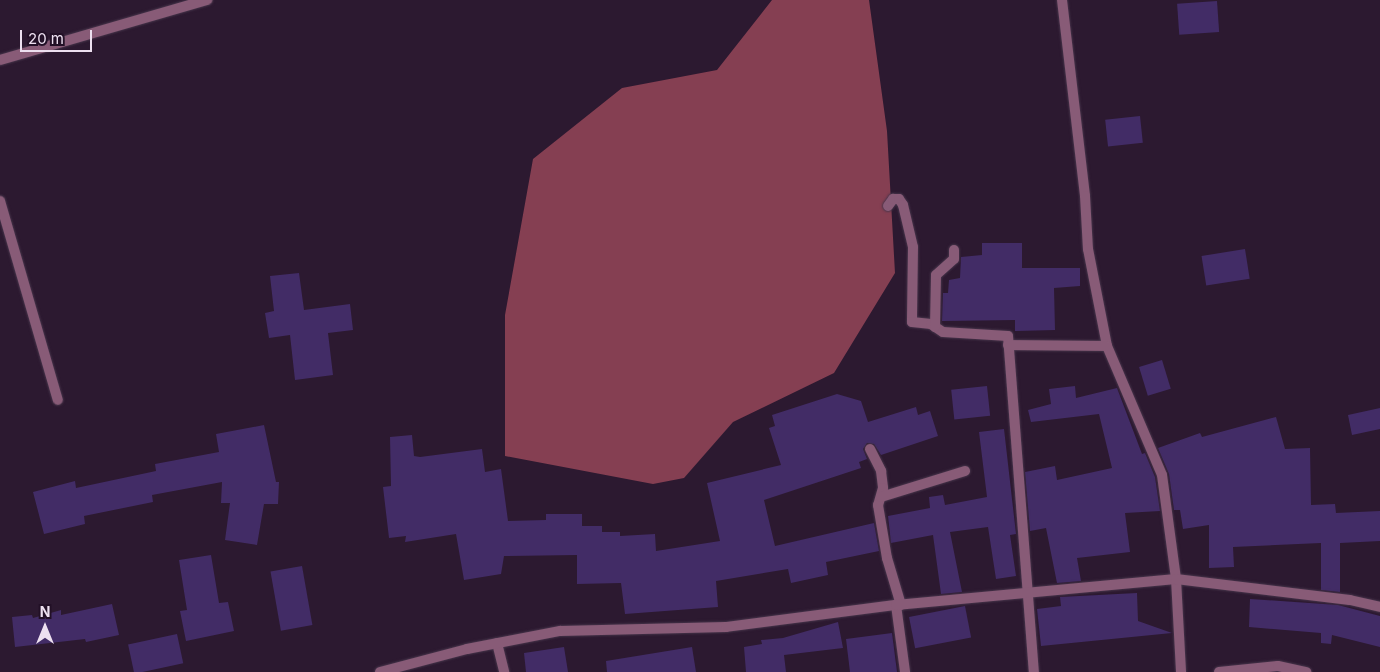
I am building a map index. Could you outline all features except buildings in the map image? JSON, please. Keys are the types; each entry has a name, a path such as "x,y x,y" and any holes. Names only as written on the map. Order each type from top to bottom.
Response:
{"street":[{"path":"0,60 207,0"},
{"path":"1062,0 1085,196 1088,248 1107,346 1162,475 1176,579 1181,672"},
{"path":"888,206 893,199 899,199 903,205 913,247 912,322 935,327 943,332 1008,341 1107,346"},
{"path":"0,201 58,400"},
{"path":"935,327 936,275 954,258 954,250"},
{"path":"1008,341 1034,672"},
{"path":"870,448 881,471 881,497 878,505 887,558 898,605 905,672"},
{"path":"881,497 965,471"},
{"path":"380,672 497,643 560,631 726,627 898,605 1176,579 1350,600 1380,607"},
{"path":"497,643 504,672"},
{"path":"1219,672 1278,666 1306,672"}],"shaded area":[{"path":"772,0 869,0 887,131 895,273 834,373 733,422 684,478 653,484 505,456 505,315 533,159 622,88 717,70"}]}
